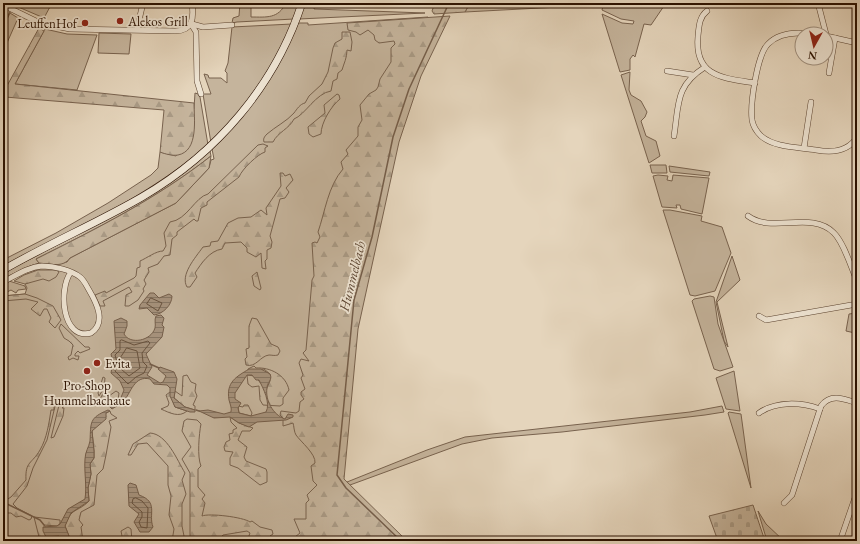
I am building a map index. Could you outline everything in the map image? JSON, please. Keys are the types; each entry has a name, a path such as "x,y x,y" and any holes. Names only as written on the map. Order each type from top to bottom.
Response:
{"main road":[{"path":"3,270 142,197 180,172 204,153 233,124 264,83 284,48 302,3"}],"street":[{"path":"137,29 143,3"},
{"path":"189,26 194,16 192,3"},
{"path":"818,3 824,26"},
{"path":"8,8 40,23 70,29 137,29 177,31 189,26 203,27 232,25"},
{"path":"707,11 701,19 698,44 699,58 705,67 714,75 722,78 755,83"},
{"path":"189,26 196,32 197,81 201,94"},
{"path":"794,34 777,38 769,43 759,58 752,117 757,131 764,138 776,144 827,152 838,151 848,146 857,137"},
{"path":"829,74 835,38 857,43"},
{"path":"674,136 682,89 693,75 705,67"},
{"path":"667,71 693,75"},
{"path":"804,148 811,102"},
{"path":"748,216 756,222 809,223 827,228 837,237 857,281"},
{"path":"3,282 38,266 57,268 71,272 83,279 98,308 98,324 92,334 82,334 77,332 68,319 64,307 64,292 67,278 71,272"},
{"path":"759,316 766,320 857,304"},
{"path":"784,503 792,495 820,409 826,402 834,398 841,398 857,403"},
{"path":"759,413 767,408 799,404 820,409"},
{"path":"840,541 857,492"}],"green space":[{"path":"18,3 52,3 44,18 16,6"},
{"path":"240,3 251,3 251,17 262,17 276,14 286,3 300,3 294,19 232,23 233,18 239,16"},
{"path":"305,3 315,3 314,9 425,13 299,19"},
{"path":"435,3 470,3 465,12 434,14 432,11"},
{"path":"470,3 601,3 597,5 465,12"},
{"path":"607,3 666,3 651,25 644,24 635,57 633,55 630,59 630,70 620,72 602,14 622,23 633,24 634,21 621,19 602,10 603,6"},
{"path":"10,13 18,18 3,52 3,28"},
{"path":"450,16 421,76 399,142 358,329 344,479 407,541 332,541 324,537 319,541 290,541 300,533 294,519 306,519 306,503 309,500 307,495 317,485 313,481 311,466 315,463 315,460 313,456 296,435 293,423 283,426 283,418 280,415 281,411 296,413 299,411 300,402 304,399 301,395 301,392 305,389 301,378 303,375 299,363 301,359 309,361 303,353 306,350 312,280 314,276 312,243 317,243 320,237 318,232 330,191 343,169 341,162 348,154 346,150 358,136 358,127 362,120 360,105 369,94 378,87 380,79 391,62 391,48 395,44 394,41 379,43 375,40 374,35 368,30 360,35 356,32 348,30 347,23"},
{"path":"428,17 400,61 330,469 395,541 3,541 3,296 25,294 27,288 25,284 30,282 27,272 67,262 70,258 176,203 209,168 211,160 214,159 212,149 240,119 264,88 298,23 308,23 308,25"},
{"path":"292,24 281,49 249,101 211,143 203,94 211,94 204,74 208,75 209,78 221,78 227,83 227,73 225,71 228,63 232,27"},
{"path":"39,28 44,31 15,84 194,103 194,133 192,141 185,152 178,155 169,155 160,152 164,110 5,97 3,99 3,93"},
{"path":"45,29 67,34 97,35 77,90 15,84"},
{"path":"342,32 350,32 352,42 351,51 347,50 342,70 338,73 337,79 333,81 331,91 320,96 294,119 273,142 264,142 264,138 267,134 291,116 322,84 328,72 333,48 335,43 342,39"},
{"path":"99,33 131,34 129,54 98,53"},
{"path":"630,72 629,90 631,95 641,101 647,112 641,121 646,136 656,141 660,156 649,163 621,75"},
{"path":"195,93 200,97 208,145 185,164 135,197 83,226 3,267 3,260 56,233 108,203 151,175 158,168 160,152 176,156 192,139"},
{"path":"337,94 339,95 340,99 327,115 321,130 321,134 313,137 309,134 308,127 325,113 324,105"},
{"path":"263,144 268,146 265,148 265,152 254,159 243,170 239,177 207,202 207,205 201,208 198,221 194,219 177,232 177,235 172,239 170,255 164,256 158,264 148,268 149,272 144,280 146,284 143,289 144,291 138,300 129,306 125,306 126,295 132,292 129,287 103,301 105,306 100,306 95,295 105,291 106,293 134,278 136,276 137,268 140,267 140,261 154,253 163,251 166,246 164,233 170,222 186,213 199,199 208,194 258,145"},
{"path":"210,151 211,156 190,172 148,199 104,224 36,259 39,263 24,268 3,279 3,273 106,220"},
{"path":"211,156 209,168 176,203 70,258 64,263 56,265 39,263 36,259 126,212 169,186"},
{"path":"650,165 666,165 667,173 652,173"},
{"path":"669,166 710,172 709,176 670,172"},
{"path":"280,173 283,173 285,176 290,174 293,180 286,188 289,192 285,198 280,199 270,236 272,242 271,248 267,250 267,259 265,261 266,269 262,268 261,253 256,257 247,252 247,248 241,242 225,243 222,249 209,255 195,273 197,277 190,287 187,287 185,277 189,267 203,247 210,246 211,242 218,241 228,223 238,218 251,217 261,210 267,215 266,208 281,186"},
{"path":"673,175 709,178 702,214 681,209 680,205 676,205 677,208 662,207 653,176 668,176 667,180 672,181"},
{"path":"663,210 702,216 701,221 722,227 731,253 715,291 695,296 690,295"},
{"path":"732,256 740,280 717,302 728,347 724,341 716,302"},
{"path":"38,270 56,270 59,272 56,277 49,281 43,279 25,284 14,281 24,275"},
{"path":"257,272 261,288 260,290 254,286 252,276"},
{"path":"9,281 25,286 26,289 18,290 16,293 11,290 3,294 3,286"},
{"path":"25,294 53,306 61,320 55,328 49,322 51,318 47,309 44,309 40,316 31,309 38,302 26,299 3,301 3,296"},
{"path":"710,296 714,297 718,324 733,367 720,371 714,369 692,301 694,299"},
{"path":"857,313 855,333 846,331 849,314"},
{"path":"252,318 257,319 271,344 278,347 280,351 278,355 269,355 263,357 253,365 246,365 246,349 249,348 249,326"},
{"path":"61,324 85,347 89,347 90,349 80,353 78,351 75,356 79,356 78,360 73,358 69,360 68,357 71,355 73,345 64,338 59,328"},
{"path":"254,366 256,368 267,369 277,373 285,380 289,390 283,398 283,404 280,406 263,405 260,400 259,386 252,387 248,384 247,375 255,376 266,390 270,381 270,374 264,369 248,371 248,369"},
{"path":"734,371 740,411 726,409 716,378"},
{"path":"187,375 191,382 196,384 195,391 197,396 193,405 195,406 195,410 185,407 174,398 175,391 182,396 183,376"},
{"path":"103,377 105,378 104,388 99,396 98,393"},
{"path":"105,390 109,396 116,391 119,393 118,400 112,403 110,407 100,399"},
{"path":"170,392 175,407 187,411 178,414 161,409 168,406 169,403 166,395"},
{"path":"54,401 56,402 47,440 33,468 27,486 13,504 17,508 32,516 31,519 29,520 21,516 16,517 11,513 3,513 3,502 11,497 26,480 28,466 37,455 44,441 51,410 54,410"},
{"path":"60,401 64,406 62,408 64,408 63,416 54,437 51,438"},
{"path":"244,405 248,405 252,413 251,416 239,413 238,406 243,407"},
{"path":"722,406 724,412 705,415 562,432 492,438 462,444 350,485 347,482 427,450 465,437 690,412"},
{"path":"110,411 111,414 117,418 109,421 111,427 106,455 103,469 97,475 94,505 81,512 79,520 83,525 81,527 83,541 71,541 65,526 67,520 72,513 89,501 88,488 91,474 90,464 94,458 92,431 106,413"},
{"path":"728,413 741,414 751,488"},
{"path":"230,417 239,423 253,428 250,431 242,431 238,440 247,447 244,457 246,461 266,469 267,482 260,485 238,468 230,465 230,458 233,452 225,451 224,447 226,442 230,440 229,434 233,433 233,430 237,428 231,422"},
{"path":"187,419 197,420 201,424 199,451 201,466 198,469 198,487 205,495 202,499 205,503 202,516 226,516 250,522 252,521 260,527 272,530 273,534 270,536 270,541 247,541 250,533 247,531 223,535 218,541 190,541 190,473 182,459 191,447 182,431 184,421"},
{"path":"150,433 156,434 162,438 171,448 185,473 182,480 186,494 182,504 182,526 185,541 172,541 174,529 169,515 171,496 168,485 168,466 147,443 138,444 131,455 128,455 133,444"},
{"path":"753,505 765,541 718,541 709,516"},
{"path":"758,511 766,524 784,541 767,541"},
{"path":"34,517 60,520 60,524 57,526 44,525 52,536 59,536 64,541 59,541 57,537 48,541 41,540"},
{"path":"128,527 131,529 132,541 123,541 121,531"}],"water":[{"path":"150,293 154,293 159,298 169,294 172,296 169,306 164,311 154,315 147,308 139,309 140,305"},
{"path":"161,315 164,318 162,325 164,327 162,337 146,354 152,367 147,375 160,383 163,382 166,376 158,369 160,367 174,372 177,379 174,398 185,407 195,410 195,412 190,412 175,407 170,396 170,388 167,385 154,384 150,379 145,378 137,382 122,403 112,409 110,407 120,400 124,390 120,381 111,373 113,362 111,354 116,349 114,321 121,318 127,321 124,334 131,340 140,340 145,339 153,332 155,328 156,316"},
{"path":"249,369 261,369 270,374 271,378 267,386 267,397 271,406 277,414 285,419 288,414 293,415 293,417 286,420 257,422 249,427 230,417 214,418 199,411 208,410 224,414 231,412 228,394 231,384 236,378","holes":["247,375 252,375 256,380 259,380 268,404 266,412 251,416 239,413 238,408 241,403 235,399 235,393"]},
{"path":"108,410 110,411 106,413 106,419 92,431 94,458 90,464 91,474 88,488 89,501 71,513 65,526 71,541 64,541 59,536 46,537 43,527 57,526 60,524 68,509 85,499 85,456 90,441 92,421 94,418"},
{"path":"130,483 136,485 139,495 149,501 151,505 153,527 149,532 140,532 134,522 139,514 129,506 128,485"}],"waterway":[{"path":"3,25 15,3"},
{"name":"Hummelbach","path":"401,541 346,488 337,475 354,300 372,237 393,137 409,89 449,3"},
{"path":"150,364 159,368"},
{"path":"3,502 40,520 44,525"}],"place":[{"name":"Alekos Grill","path":"120,21"},
{"name":"LeuffenHof","path":"85,23"},
{"name":"Evita","path":"97,363"},
{"name":"Pro-Shop Hummelbachaue","path":"87,371"}]}
